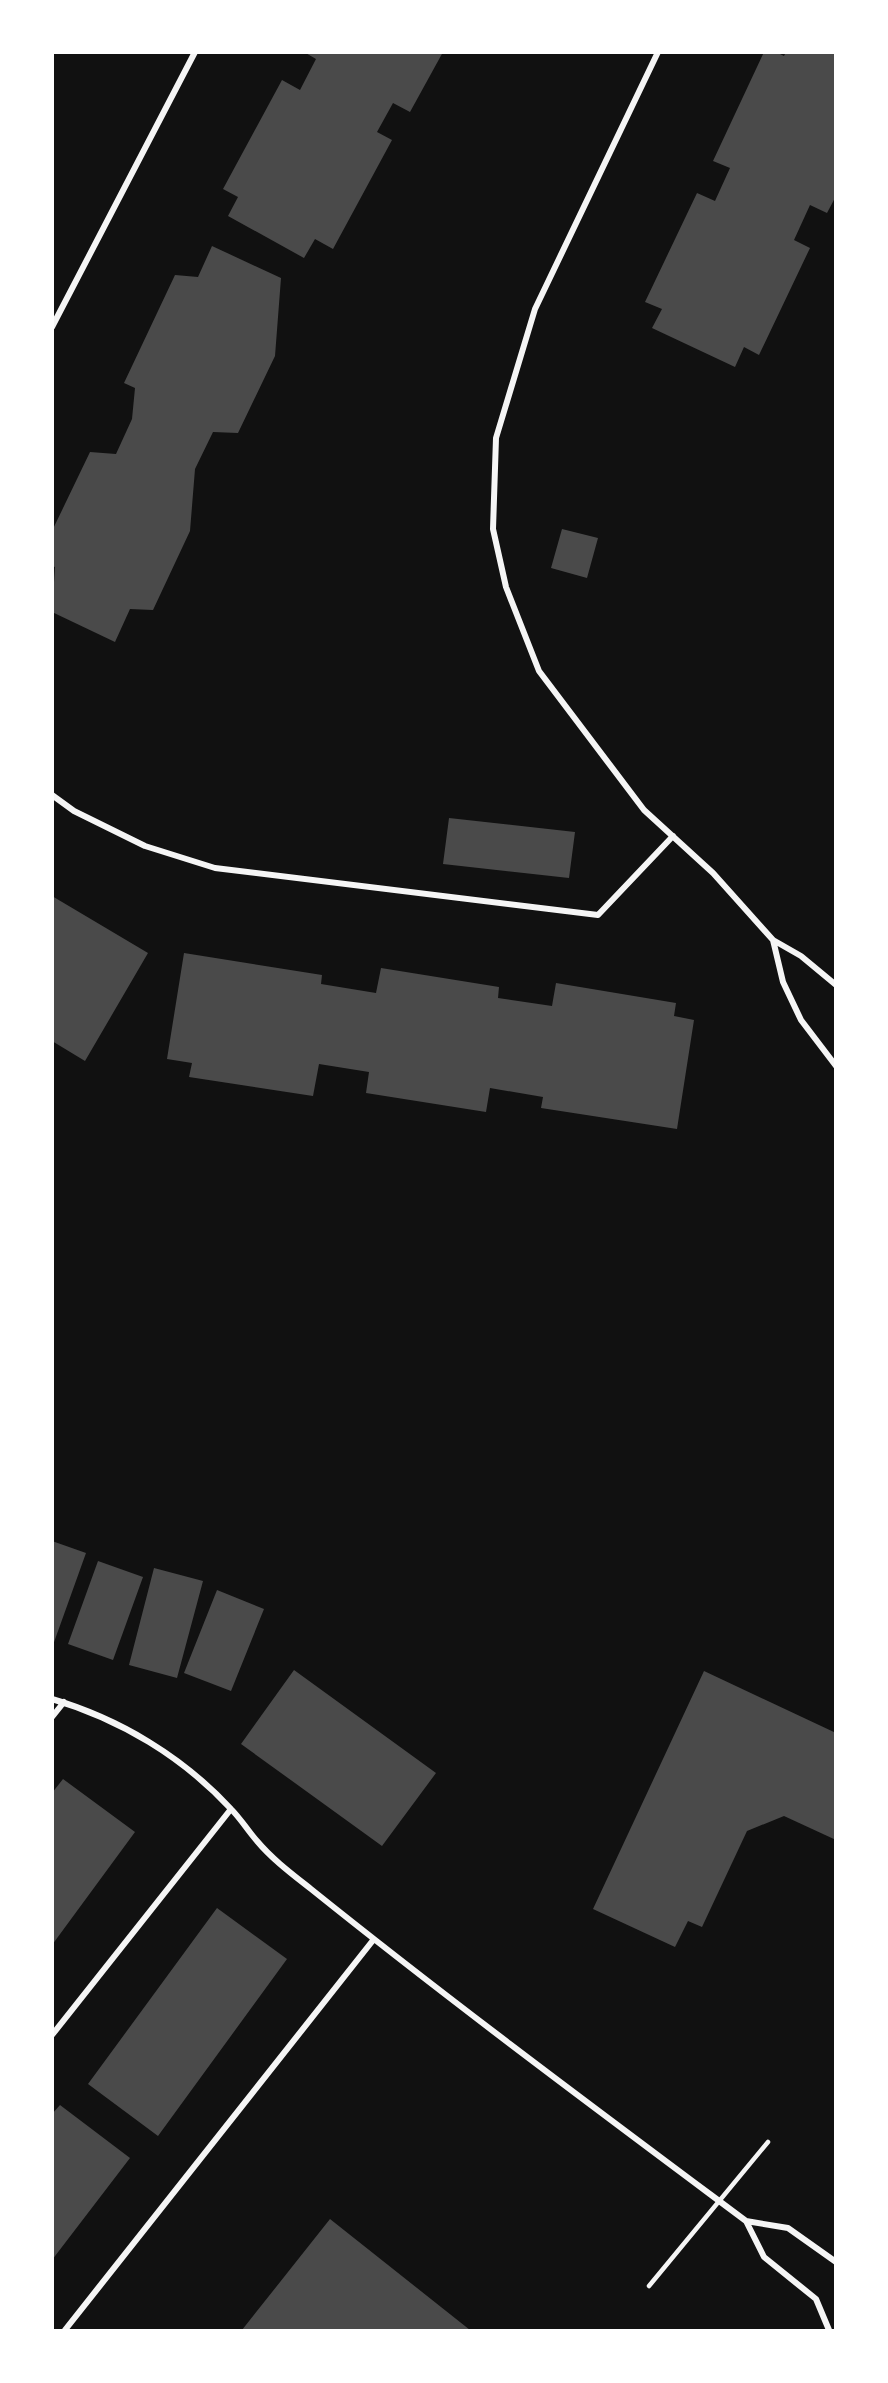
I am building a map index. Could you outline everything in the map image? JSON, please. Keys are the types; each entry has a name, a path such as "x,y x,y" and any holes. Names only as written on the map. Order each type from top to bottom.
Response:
{"street":[{"path":"52,327 195,52"},
{"path":"658,52 534,309 496,438 493,529 506,587 539,671 644,810 713,873 773,940 801,956 836,985"},
{"path":"52,795 74,811 145,846 215,868 598,915 673,836"},
{"path":"773,940 783,982 801,1020 836,1066"},
{"path":"52,1699 104,1716 151,1742 193,1774 231,1809 258,1842 297,1878 746,2221 764,2257 816,2299 829,2331"},
{"path":"52,1717 64,1702"},
{"path":"52,2035 231,1809"},
{"path":"65,2331 374,1939"},
{"path":"746,2221 788,2228 836,2262"}],"lane":[{"path":"649,2286 768,2142"}],"building":[{"path":"304,52 443,52 410,112 393,103 377,132 392,140 333,249 315,239 304,258 228,216 238,197 223,189 282,80 300,90 316,59"},
{"path":"764,52 776,52 784,56 786,52 836,52 836,196 827,213 810,205 794,240 810,248 759,355 744,347 735,367 652,328 662,309 645,302 697,193 715,201 730,168 713,161"},
{"path":"212,246 281,278 275,356 238,433 213,432 195,469 190,531 153,610 130,609 115,642 52,612 55,567 52,566 52,531 90,452 116,454 132,419 135,388 124,383 175,275 198,277"},
{"path":"562,529 598,538 587,578 551,568"},
{"path":"449,818 575,832 569,878 443,864"},
{"path":"52,896 148,953 85,1061 52,1041"},
{"path":"184,953 322,975 321,984 376,993 381,968 499,987 498,998 552,1006 556,983 676,1003 674,1016 694,1020 677,1129 541,1108 543,1097 490,1088 486,1112 366,1093 369,1072 319,1064 313,1096 189,1077 192,1063 167,1059"},
{"path":"52,1541 86,1553 53,1645 52,1645"},
{"path":"98,1561 143,1577 113,1660 68,1644"},
{"path":"154,1568 203,1581 177,1678 129,1665"},
{"path":"217,1590 264,1609 231,1691 184,1673"},
{"path":"294,1670 436,1773 382,1846 241,1744"},
{"path":"704,1671 836,1733 836,1840 784,1816 747,1831 702,1927 688,1921 675,1947 593,1909"},
{"path":"63,1779 135,1832 52,1945 52,1793"},
{"path":"217,1908 287,1959 158,2136 88,2084"},
{"path":"60,2105 130,2158 52,2260 52,2114"},
{"path":"330,2219 470,2330 242,2330"}]}
